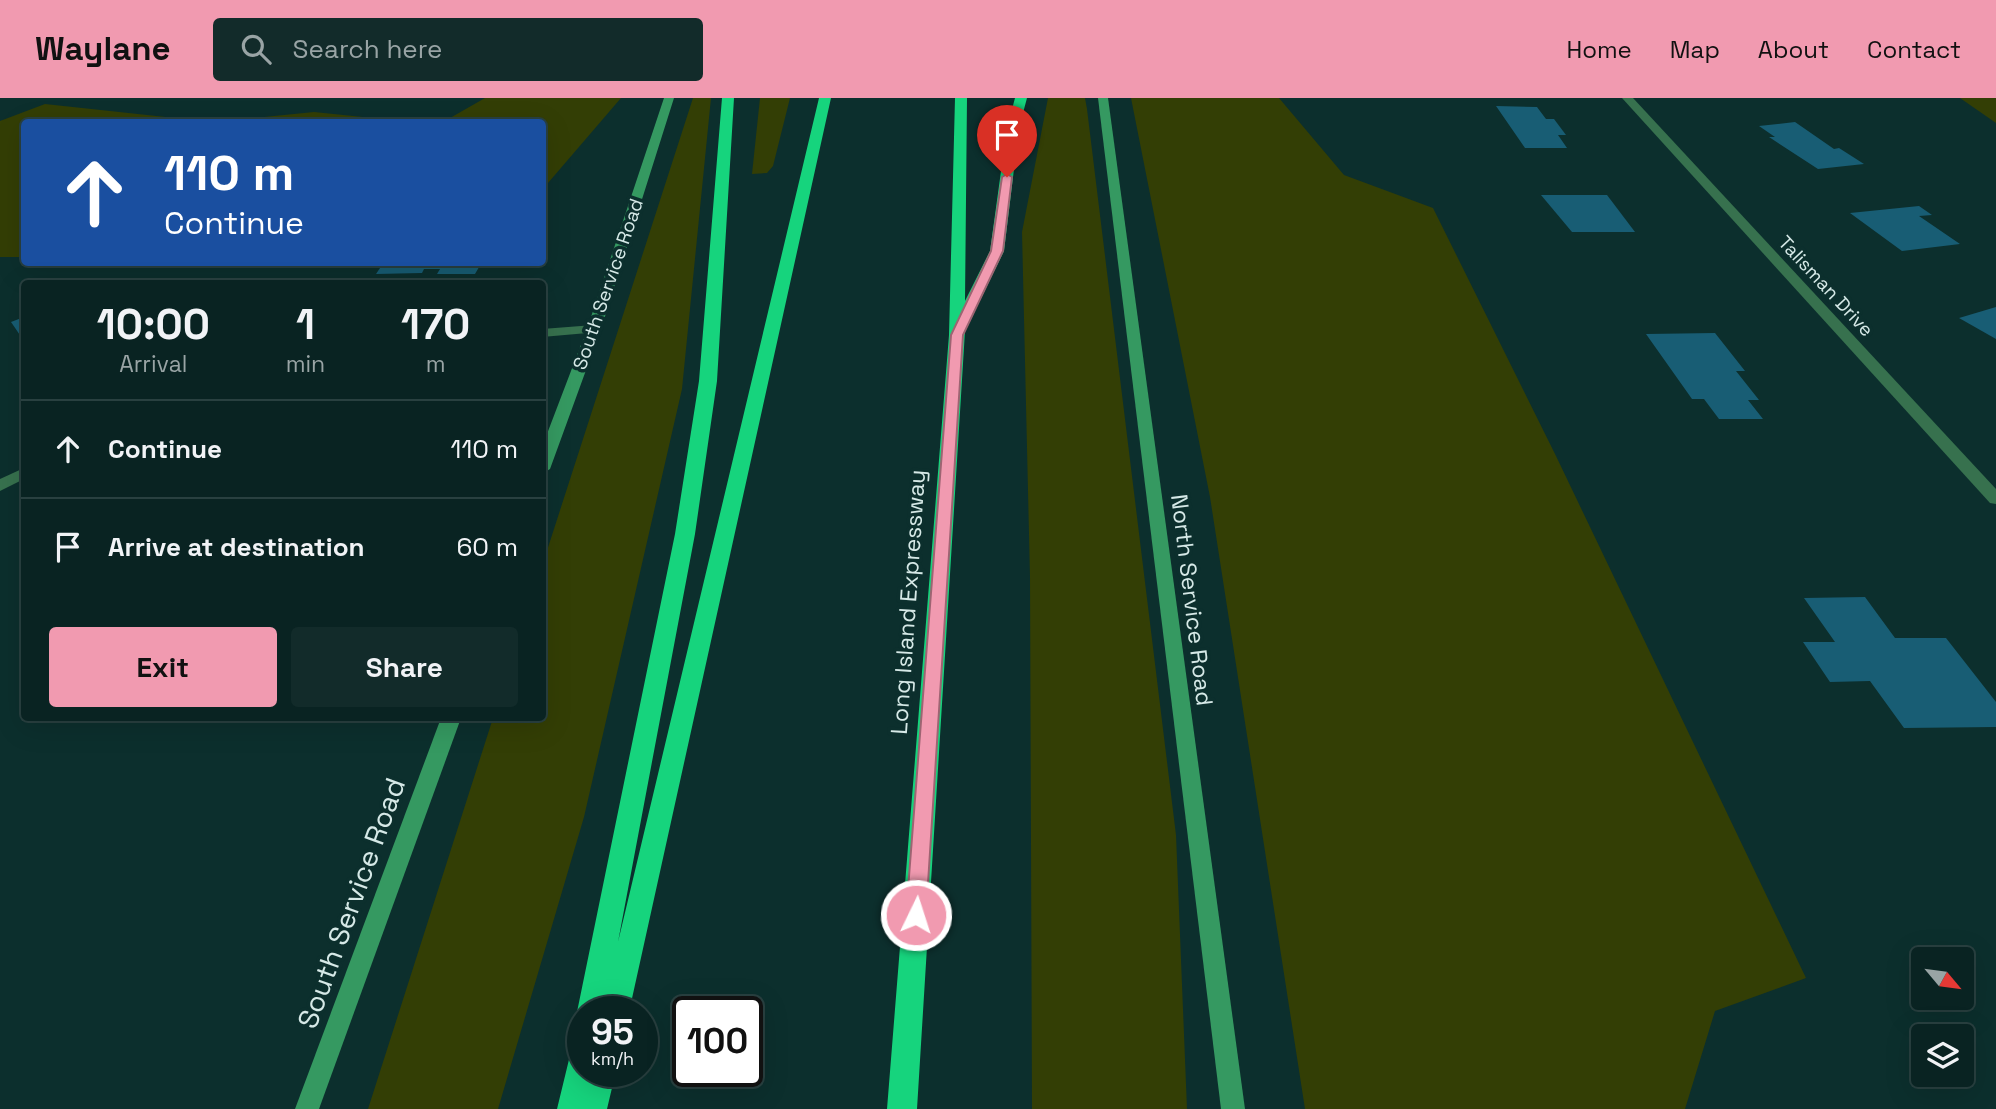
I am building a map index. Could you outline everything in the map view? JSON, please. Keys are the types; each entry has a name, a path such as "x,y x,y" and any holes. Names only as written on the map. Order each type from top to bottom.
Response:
{"highway":[{"path":"594,996 685,534 708,381 729,98"},
{"path":"619,996 825,98"},
{"name":"Long Island Expressway","path":"902,1109 957,335 961,98"},
{"path":"957,335 997,251 1013,128 1021,98"},
{"path":"572,1109 576,1087"},
{"path":"592,1109 597,1087"}],"main road":[{"name":"South Service Road","path":"546,458 594,329 669,98"},
{"name":"North Service Road","path":"1103,98 1233,1109"},
{"name":"South Service Road","path":"307,1109 450,721"}],"street":[{"name":"Talisman Drive","path":"1627,98 1996,499"},
{"path":"546,333 594,329"},
{"path":"0,486 21,475"}],"green space":[{"path":"485,98 621,98 548,183 546,119 448,119"},
{"path":"693,98 711,98 682,389 584,817 498,1109 368,1109 492,721 546,721 546,554"},
{"path":"760,98 790,98 773,166 767,173 752,174"},
{"path":"1048,98 1085,98 1087,109 1176,835 1187,1109 1032,1109 1030,577 1022,232"},
{"path":"1131,98 1279,98 1344,175 1433,208 1556,456 1806,978 1715,1011 1685,1109 1305,1109 1210,497"},
{"path":"1960,98 1996,98 1996,123"},
{"path":"45,104 184,119 21,119 21,257 0,257 0,121"},
{"path":"314,112 383,119 243,119"}],"building":[{"path":"1496,106 1537,107 1546,119 1554,119 1566,135 1558,135 1567,148 1525,148"},
{"path":"1795,122 1834,149 1839,148 1864,164 1818,169 1769,137 1775,137 1759,126"},
{"path":"1541,195 1607,195 1635,232 1572,232"},
{"path":"1919,206 1932,215 1919,216 1960,244 1902,251 1850,213"},
{"path":"381,266 480,266 475,274 437,274 440,269 424,269 422,273 376,274"},
{"path":"1996,307 1996,339 1959,318"},
{"path":"21,318 21,337 11,322"},
{"path":"1715,333 1745,371 1736,371 1759,400 1748,400 1763,419 1719,419 1704,399 1692,399 1646,334"},
{"path":"1865,597 1895,638 1946,638 1996,702 1996,727 1904,728 1870,681 1830,682 1803,642 1835,642 1804,598"}],"route":[{"path":"916,915 957,335 997,251 1007,177"}]}
